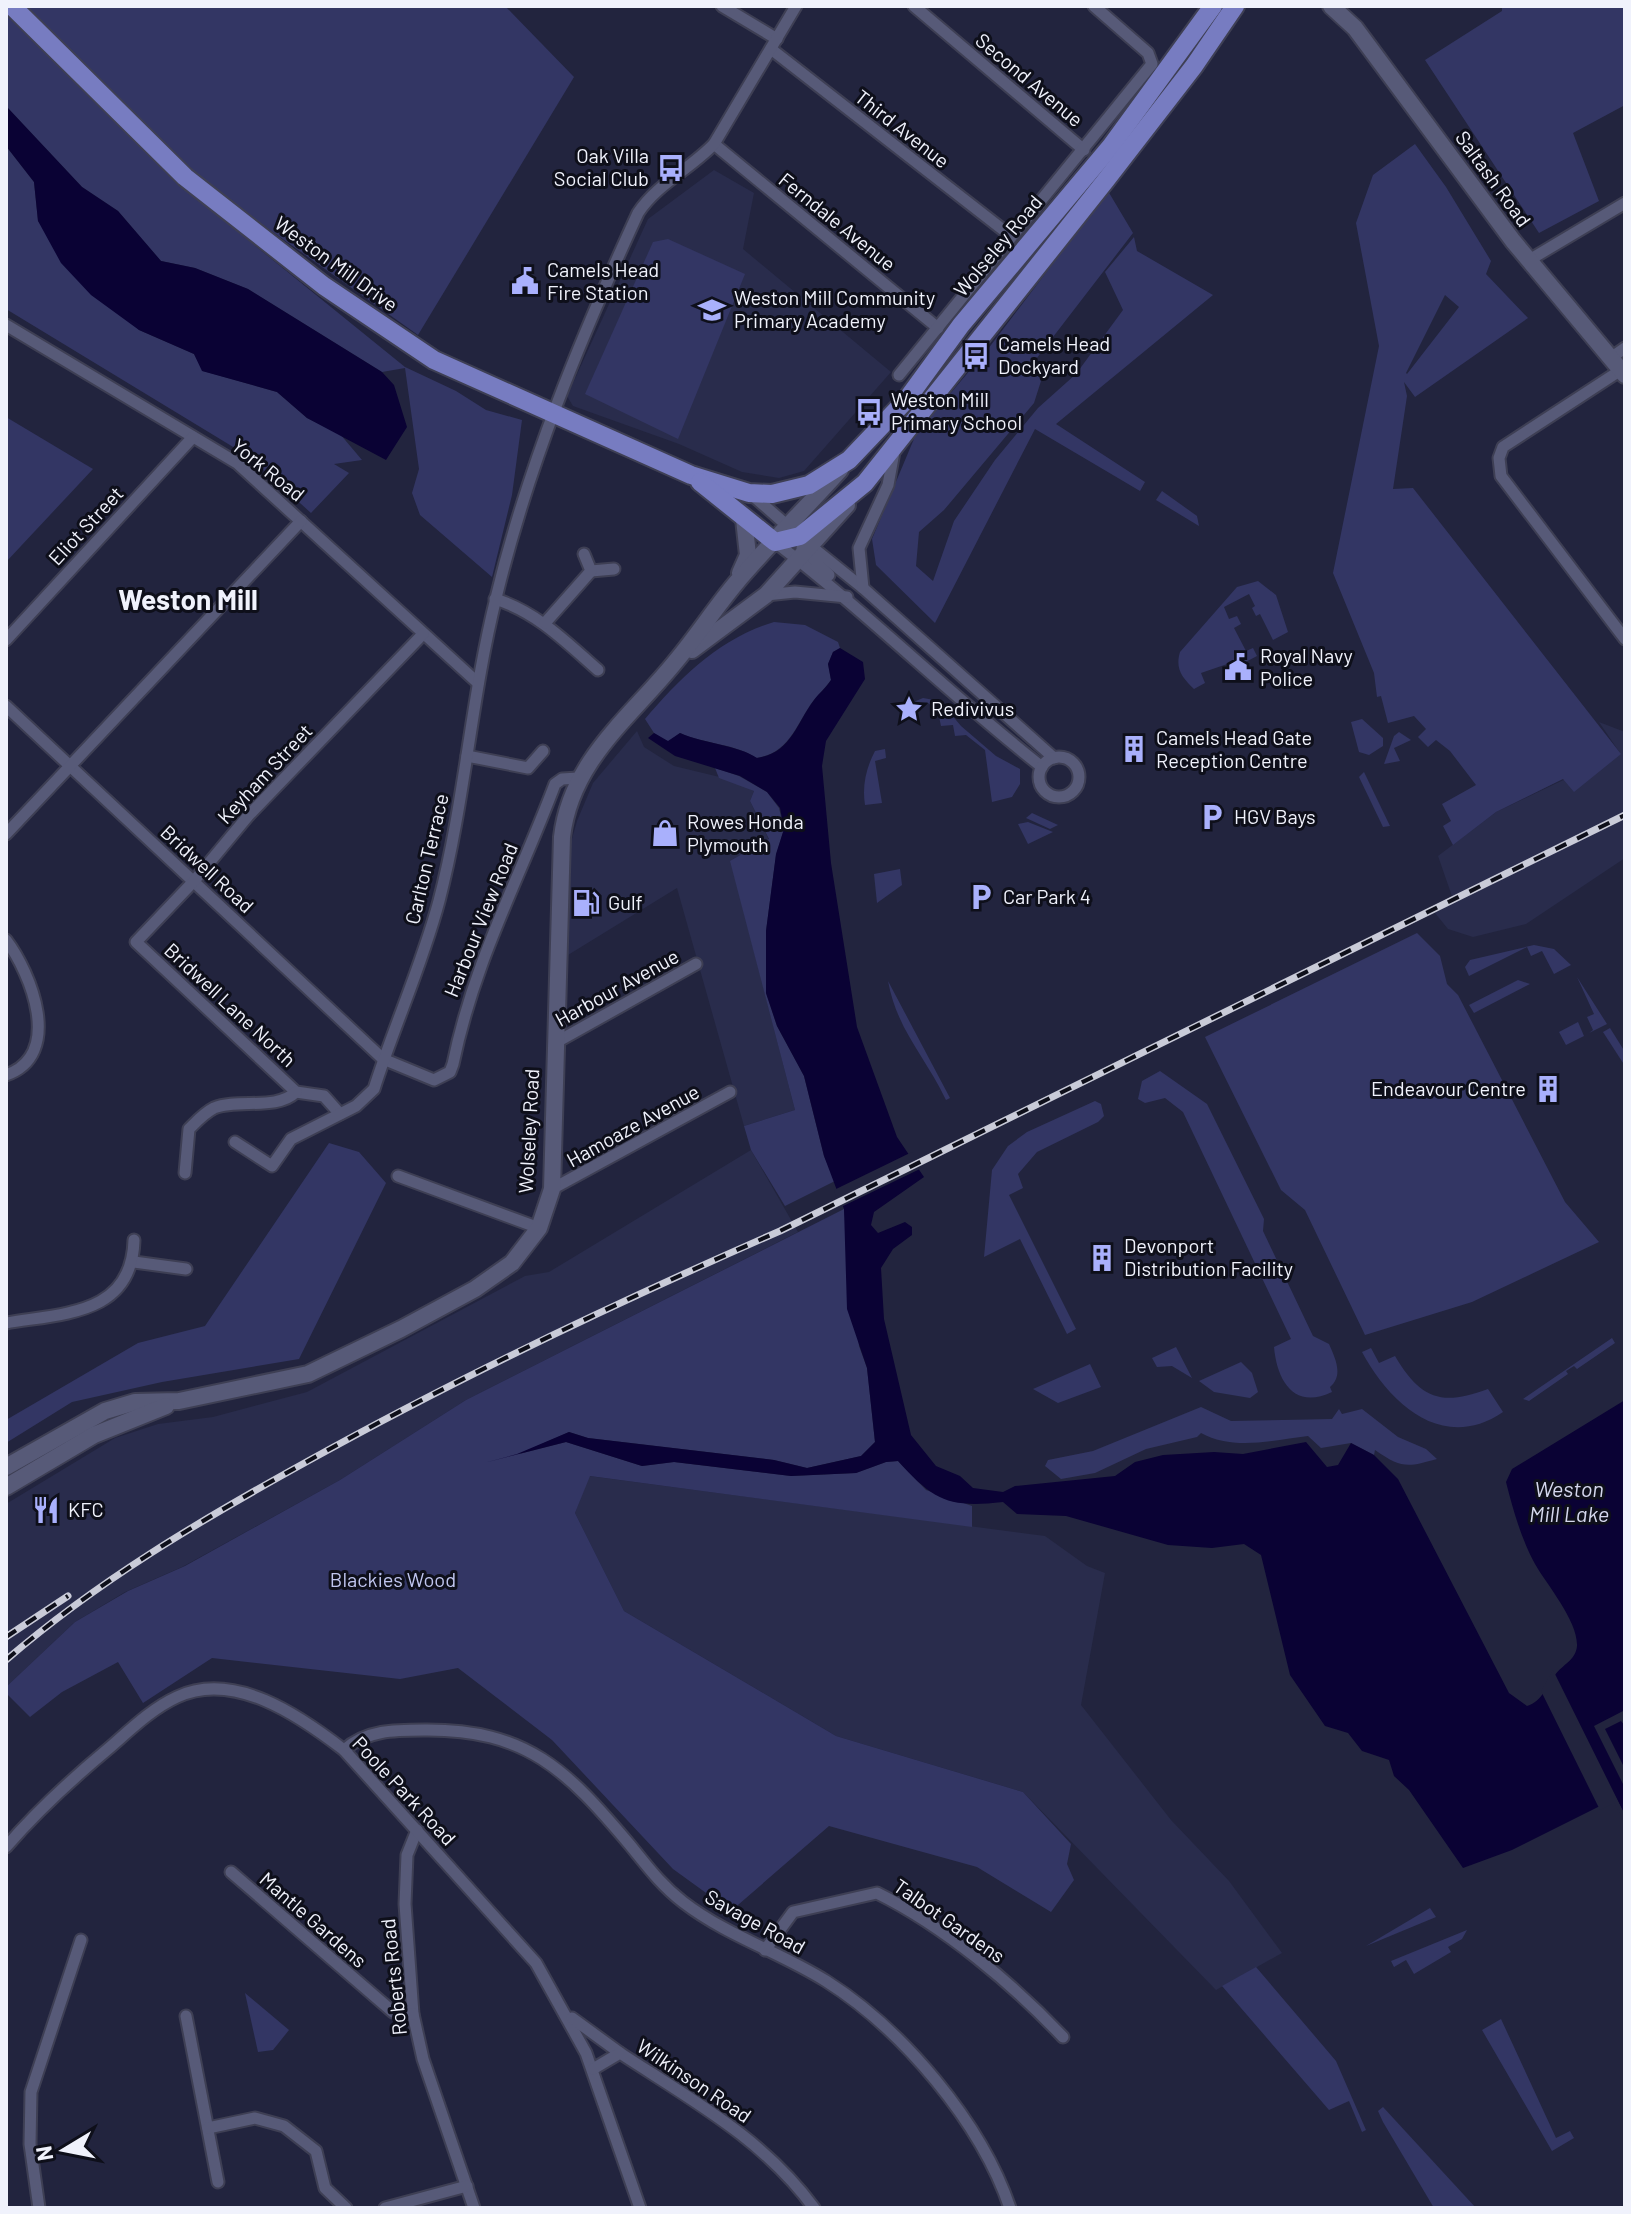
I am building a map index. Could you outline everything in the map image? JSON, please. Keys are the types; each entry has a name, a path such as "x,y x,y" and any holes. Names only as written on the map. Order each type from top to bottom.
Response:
{"main road":[{"name":"Weston Mill Drive","path":"12,6 185,177 324,286 434,360 691,475 749,493 772,494 809,485 849,460"},
{"name":"Wolseley Road","path":"849,460 907,399 971,313 1111,146 1213,6"},
{"name":"Wolseley Road","path":"768,536 800,544 865,483 1106,180 1194,66 1235,6"},
{"name":"Weston Mill Drive","path":"691,475 768,536"}],"street":[{"name":"Third Avenue","path":"722,6 774,44 1011,236"},
{"name":"Carlton Terrace","path":"235,1142 272,1166 291,1139 366,1099 374,1089 418,969 451,849 495,599 584,330 638,213 649,197 714,144 796,6"},
{"name":"Second Avenue","path":"914,6 1084,150"},
{"name":"Wolseley Road","path":"899,375 1152,64 1148,53 1094,6"},
{"name":"Saltash Road","path":"1331,6 1355,28 1513,241 1621,362"},
{"name":"Ferndale Avenue","path":"714,144 938,328"},
{"path":"1531,259 1625,203"},
{"name":"York Road","path":"6,325 237,463 478,683"},
{"path":"1621,362 1503,447 1499,458 1501,476 1625,639"},
{"name":"Eliot Street","path":"6,640 193,437"},
{"path":"863,588 859,548 888,485 897,439"},
{"name":"Wolseley Road","path":"675,663 766,595 849,460"},
{"path":"749,493 847,597 1042,767"},
{"path":"737,582 748,555 744,519"},
{"path":"6,834 301,521"},
{"name":"Wolseley Road","path":"6,1467 105,1411 135,1402 179,1401 261,1386 321,1368 475,1289 512,1263 539,1228 552,1189 562,837 564,818 578,778 613,730 675,663 768,536"},
{"path":"800,544 863,588 1054,758 1068,759 1077,768 1079,781 1072,792 1061,797 1048,794 1039,779 1042,767 1054,758"},
{"path":"584,554 591,571"},
{"path":"545,623 591,571 614,569"},
{"path":"766,595 795,592 847,597"},
{"path":"495,599 518,606 545,623 598,670"},
{"name":"Keyham Street","path":"136,942 194,881 248,816 423,634"},
{"name":"Bridwell Road","path":"6,706 383,1059"},
{"path":"467,756 528,768 543,751"},
{"name":"Harbour View Road","path":"383,1059 434,1080 450,1072 477,971 555,784 562,779 578,778"},
{"path":"6,940 30,983 38,1009 38,1036 28,1059 6,1075"},
{"name":"Bridwell Lane North","path":"136,942 296,1092 324,1096 340,1114"},
{"name":"Harbour Avenue","path":"555,1043 696,964"},
{"path":"185,1173 189,1129 205,1114 217,1107 283,1099 296,1092"},
{"name":"Hamoaze Avenue","path":"552,1189 730,1092"},
{"path":"398,1176 539,1228"},
{"path":"6,1323 71,1312 105,1301 120,1289 134,1262 134,1240"},
{"path":"134,1262 186,1269"},
{"name":"Wolseley Road","path":"6,1487 94,1435 179,1401"},
{"name":"Poole Park Road","path":"6,1847 30,1818 148,1715 179,1696 202,1689 227,1690 252,1696 315,1727 344,1750 536,1963 567,2015 593,2069 640,2208"},
{"name":"Savage Road","path":"344,1750 357,1738 388,1731 452,1730 480,1734 527,1748 548,1760 568,1777 657,1880 684,1903 728,1932 826,1980 881,2023 920,2062 982,2149 1010,2208"},
{"name":"Roberts Road","path":"417,1830 407,1855 405,1904 413,2014 423,2059 474,2208"},
{"name":"Mantle Gardens","path":"231,1872 393,2012 413,2014"},
{"name":"Talbot Gardens","path":"765,1950 793,1912 877,1893 930,1926 1025,1997 1063,2037"},
{"path":"39,2208 30,2144 31,2092 81,1940"},
{"name":"Wilkinson Road","path":"567,2015 732,2125 766,2154 814,2208"},
{"path":"186,2016 218,2182"},
{"name":"Wilkinson Road","path":"593,2069 620,2053"},
{"path":"208,2128 255,2118 284,2126 316,2151 325,2188 346,2208"},
{"path":"385,2208 467,2186"}],"shaded area":[{"name":"Weston Mill Community Primary Academy","path":"714,170 754,193 743,249 891,372 804,471 779,478 742,472 679,444 573,406 567,396 648,219"},
{"path":"1599,722 1625,732 1625,858 1526,924 1473,937 1448,929 1435,913 1454,902 1438,856 1496,812 1620,753"},
{"path":"637,731 644,747 674,766 732,780 754,791 750,801 769,840 731,862 795,1110 744,1126 677,888 568,955 571,842 577,821 593,783"},
{"path":"751,1150 798,1232 466,1400 340,1480 182,1567 125,1592 75,1622 6,1687 6,1504 115,1438 158,1424 213,1417 307,1392 525,1276 549,1272"},
{"path":"589,1476 1045,1536 1087,1566 1105,1573 1081,1705 1171,1820 1229,1881 1282,1953 1216,1990 1023,1792 836,1736 624,1611 575,1513"}],"green space":[{"path":"21,6 505,6 574,77 418,335 184,169"},
{"path":"1502,6 1625,6 1625,105 1573,133 1599,201 1539,233 1425,60 1502,11"},
{"path":"6,14 179,184 405,367 456,391 486,410 522,420 512,495 492,577 420,515 412,493 419,469 405,368 382,372 248,289 195,268 161,261 118,211 82,187 6,106"},
{"path":"1415,144 1446,187 1491,261 1486,274 1528,318 1415,397 1404,382 1407,396 1393,489 1413,488 1621,754 1574,792 1563,779 1496,812 1453,845 1443,826 1451,821 1442,804 1476,785 1450,751 1436,740 1428,747 1418,737 1426,729 1414,716 1388,723 1381,696 1377,697 1374,673 1333,573 1379,346 1356,223 1373,175","holes":["1445,295 1459,307 1407,374"]},
{"path":"6,146 34,182 38,221 139,330 194,354 203,371 277,392 307,418 340,434 362,460 334,464 349,473 311,513 248,456 6,309"},
{"path":"1108,191 1133,233 1033,363 1041,381 1034,403 944,510 919,532 916,566 933,581 954,521 995,460 1038,408 1076,374 1123,310 1105,272 1134,237 1137,251 1213,295 1056,424 1145,482 1140,491 1035,429 935,623 876,565 872,539 916,434 988,349"},
{"path":"668,239 745,274 678,439 585,394 653,242"},
{"path":"6,417 93,469 6,562"},
{"path":"1162,491 1197,516 1199,526 1156,500"},
{"path":"1258,581 1276,595 1288,632 1273,640 1260,614 1256,616 1249,594 1224,607 1229,619 1237,616 1241,624 1234,628 1246,651 1253,648 1257,656 1238,666 1233,662 1201,673 1205,683 1194,689 1181,672 1178,663 1180,652 1237,587"},
{"path":"774,622 805,625 838,642 840,648 833,652 828,664 831,680 785,744 768,755 756,758 680,733 668,742 654,733 645,719 702,661 736,638"},
{"path":"923,698 940,701 961,726 996,756 1020,769 1020,784 1012,797 992,802 985,750 966,735 955,736 953,725 941,726 938,712 927,702 911,703"},
{"path":"1362,719 1383,738 1383,746 1369,755 1359,752 1351,722"},
{"path":"1399,732 1411,740 1394,748 1400,761 1384,764 1394,736"},
{"path":"885,749 886,758 875,761 882,803 865,805 864,784 869,764 875,751"},
{"path":"715,768 739,776 767,792 779,808 784,829 776,855 766,931 766,993 777,1026 804,1076 824,1156 835,1181 785,1206 751,1150 744,1126 795,1110 730,861 769,839 750,801 754,791 719,778"},
{"path":"1364,772 1390,826 1383,827 1359,777"},
{"path":"1032,813 1058,825 1050,829 1026,818"},
{"path":"1028,822 1053,832 1028,844 1018,824"},
{"path":"900,869 902,885 877,903 874,874"},
{"path":"1417,933 1440,956 1447,984 1458,995 1565,1202 1599,1242 1472,1302 1365,1335 1305,1210 1281,1190 1205,1037"},
{"path":"1534,945 1554,949 1571,965 1554,974 1542,951 1531,956 1527,947 1469,976 1465,967 1470,960"},
{"path":"1577,977 1607,1024 1589,1033 1593,1030 1587,1017 1594,1014"},
{"path":"1518,980 1530,984 1474,1013 1469,1005"},
{"path":"888,981 950,1098 946,1100 905,1029"},
{"path":"1578,1022 1584,1036 1566,1045 1559,1032"},
{"path":"1610,1028 1625,1052 1625,1066 1603,1032"},
{"path":"1160,1071 1207,1104 1264,1219 1263,1231 1313,1336 1329,1344 1337,1372 1330,1387 1332,1392 1319,1397 1298,1395 1284,1381 1274,1347 1291,1339 1183,1112 1165,1098 1145,1103 1138,1099 1142,1081"},
{"path":"1095,1101 1101,1104 1104,1116 1098,1122 1037,1152 1018,1174 1023,1188 1009,1195 1076,1329 1067,1334 1020,1239 984,1257 992,1170 1008,1146 1027,1132"},
{"path":"329,1143 359,1152 386,1183 299,1359 162,1382 72,1402 6,1443 6,1420 138,1343 205,1326"},
{"name":"Blackies Wood","path":"844,1209 859,1346 867,1368 875,1442 861,1456 807,1468 774,1460 588,1438 569,1432 519,1454 566,1442 642,1466 674,1462 791,1476 856,1473 898,1461 926,1490 972,1506 972,1527 590,1476 575,1513 624,1611 836,1736 1023,1792 1071,1844 1067,1864 1074,1880 1051,1912 977,1867 829,1826 731,1911 673,1869 552,1740 458,1668 400,1679 212,1658 143,1703 118,1662 62,1692 30,1717 6,1693 6,1687 75,1622 128,1591 185,1566 340,1480 466,1400"},
{"path":"1612,1338 1615,1343 1577,1369 1574,1366 1566,1371 1568,1374 1529,1401 1523,1399"},
{"path":"1176,1347 1192,1378 1172,1366 1157,1367 1152,1358"},
{"path":"1371,1348 1379,1363 1395,1356 1413,1381 1433,1395 1457,1397 1488,1389 1503,1412 1481,1423 1460,1427 1439,1425 1420,1417 1387,1389 1374,1371 1362,1352"},
{"path":"1241,1362 1252,1373 1258,1392 1250,1398 1214,1392 1199,1381"},
{"path":"1090,1364 1101,1387 1058,1403 1033,1389"},
{"path":"1201,1407 1231,1421 1332,1419 1339,1409 1342,1414 1362,1409 1398,1437 1426,1449 1437,1459 1405,1465 1375,1450 1374,1455 1351,1443 1321,1448 1308,1436 1240,1443 1226,1442 1201,1433 1197,1437 1146,1449 1095,1473 1061,1479 1045,1466 1048,1460 1093,1451"},
{"path":"1430,1908 1436,1917 1366,1946"},
{"path":"1467,1930 1462,1939 1448,1947 1451,1952 1414,1974 1406,1960 1394,1967 1391,1961"},
{"path":"1256,1967 1336,2061 1366,2130 1362,2132 1349,2101 1329,2110 1222,1986"},
{"path":"245,1993 289,2030 273,2050 258,2052"},
{"path":"1501,2019 1556,2138 1570,2131 1574,2138 1552,2151 1482,2030"},
{"path":"1383,2107 1476,2208 1434,2208 1383,2122 1378,2111"}],"water":[{"path":"6,106 82,187 118,211 161,261 195,268 248,289 382,372 394,385 407,427 386,460 307,418 277,392 202,371 194,354 139,330 91,295 61,263 38,221 34,182 6,146"},
{"name":"Weston Mill Lake","path":"840,648 863,662 865,679 826,741 822,766 831,863 857,1027 897,1137 924,1177 874,1212 871,1225 878,1233 905,1222 912,1227 912,1235 893,1249 881,1268 884,1319 911,1435 936,1466 960,1476 973,1488 1003,1492 1015,1486 1115,1476 1135,1462 1163,1455 1243,1454 1306,1442 1327,1467 1338,1465 1351,1443 1374,1455 1398,1479 1509,1693 1527,1706 1540,1697 1574,1655 1577,1646 1573,1626 1526,1544 1506,1482 1512,1469 1625,1400 1625,1815 1616,1798 1512,1850 1463,1868 1409,1790 1394,1776 1389,1760 1362,1751 1348,1733 1325,1726 1290,1675 1261,1555 1244,1544 1212,1548 1168,1545 1066,1516 1017,1514 1003,1502 956,1502 933,1493 898,1461 856,1473 791,1476 674,1462 642,1466 566,1442 484,1463 517,1454 569,1432 588,1438 774,1460 807,1468 861,1456 875,1442 867,1368 847,1309 844,1209 824,1156 804,1076 777,1026 766,993 766,931 776,854 784,829 780,808 767,792 740,776 675,756 648,738 654,733 668,741 680,733 757,758 768,755 792,736 814,700 831,680 828,664 833,652"}],"pier":[{"path":"912,1152 922,1168 839,1208 834,1190"},
{"path":"1553,1670 1625,1815 1623,1819 1614,1803 1600,1810 1541,1691"},
{"path":"1625,1710 1625,1726 1621,1721 1605,1729 1625,1769 1625,1788 1594,1726"}],"railway":[{"path":"6,1660 77,1603 190,1529 424,1399 601,1312 780,1231 1625,815"},
{"path":"6,1637 68,1596"}],"place":[{"name":"Oak Villa Social Club","path":"671,168"},
{"name":"Camels Head Fire Station","path":"525,281"},
{"name":"Weston Mill Community Primary Academy","path":"712,310"},
{"name":"Camels Head Dockyard","path":"976,356"},
{"name":"Weston Mill Primary School","path":"869,412"},
{"name":"Royal Navy Police","path":"1238,667"},
{"name":"Redivivus","path":"909,709"},
{"name":"Camels Head Gate Reception Centre","path":"1134,749"},
{"name":"HGV Bays","path":"1212,817"},
{"name":"Rowes Honda Plymouth","path":"665,833"},
{"name":"Car Park 4","path":"981,897"},
{"name":"Gulf","path":"586,903"},
{"name":"Endeavour Centre","path":"1548,1089"},
{"name":"Devonport Distribution Facility","path":"1102,1258"},
{"name":"KFC","path":"46,1510"}],"district":[{"name":"Weston Mill","path":"188,600"}]}
